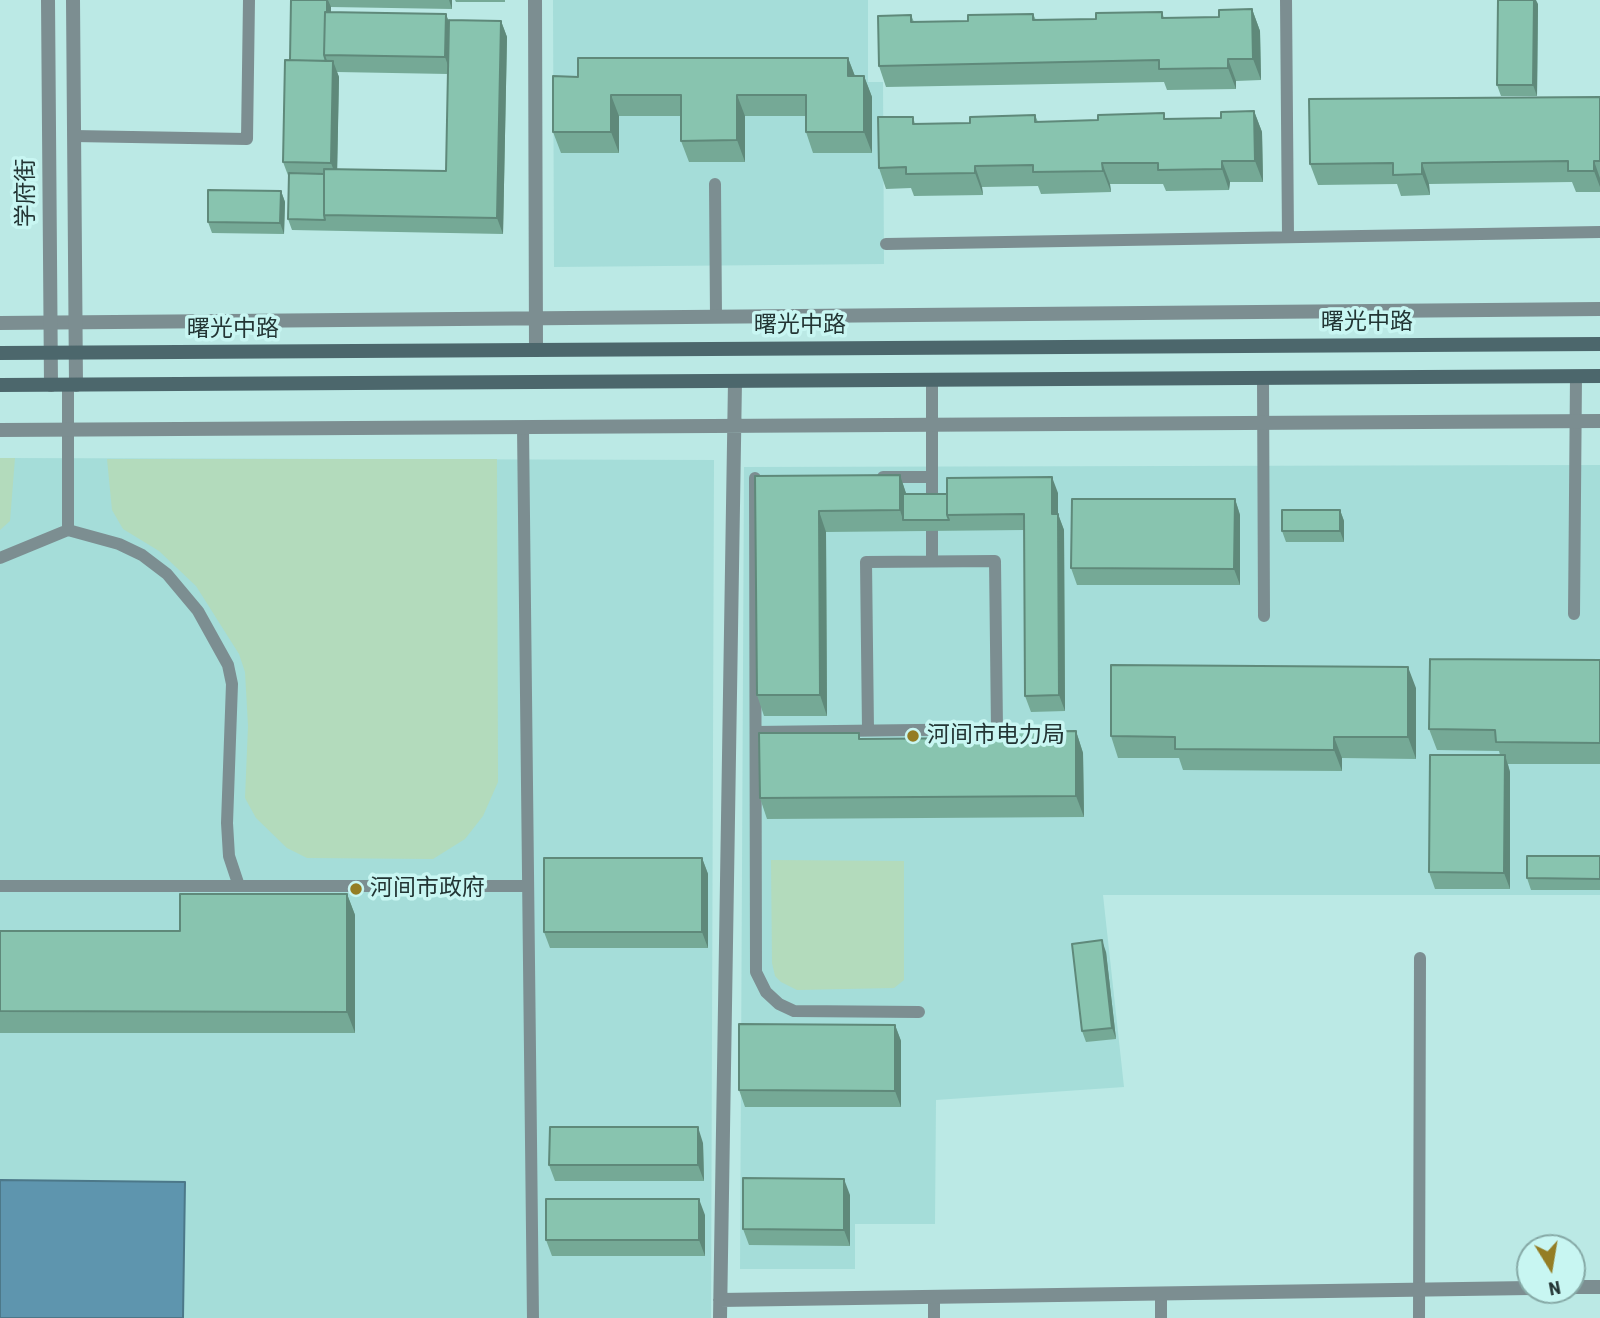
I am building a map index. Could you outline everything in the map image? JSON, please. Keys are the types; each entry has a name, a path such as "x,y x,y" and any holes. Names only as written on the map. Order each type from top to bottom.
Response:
{"main road":[{"name":"曙光中路","path":"0,354 1600,344"},
{"path":"0,385 1600,376"}],"street":[{"name":"学府街","path":"48,0 51,385"},
{"name":"学府街","path":"72,385 76,354 73,0"},
{"path":"535,0 536,350"},
{"path":"0,323 1600,309"},
{"path":"720,1318 735,381"},
{"path":"0,430 1600,421"},
{"path":"720,1300 1516,1288"}],"lane":[{"path":"74,136 247,139 250,0"},
{"path":"1286,0 1288,236"},
{"path":"715,184 716,317"},
{"path":"886,244 1600,232"},
{"path":"1574,614 1576,376"},
{"path":"1263,378 1264,616"},
{"path":"932,380 932,561"},
{"path":"68,530 68,430 72,385"},
{"path":"523,427 533,1318"},
{"path":"769,476 755,476 756,972 766,992 779,1004 793,1011 919,1012"},
{"path":"864,477 932,477"},
{"path":"0,558 68,530 119,544 142,555 167,573 198,611 228,664 232,684 227,823 229,856 239,886"},
{"path":"756,732 997,729 995,561 866,562 868,730"},
{"path":"0,886 528,886"},
{"path":"1419,1318 1420,958"},
{"path":"1161,1294 1161,1318"},
{"path":"934,1297 934,1318"}],"shaded area":[{"path":"553,0 868,0 868,82 883,82 884,264 554,267"},
{"name":"河间市政府","path":"0,458 714,460 711,1318 0,1318"},
{"path":"1600,465 1600,895 1103,895 1124,1087 936,1100 935,1224 855,1224 855,1269 740,1269 744,467"},
{"path":"0,1180 185,1182 183,1318 0,1318"}],"green space":[{"path":"0,458 15,458 10,521 0,530"},
{"path":"107,459 497,459 498,782 483,816 465,839 433,859 307,858 287,848 256,818 245,798 248,726 245,672 239,654 196,586 159,551 123,529 112,510"},
{"path":"771,860 904,861 904,980 894,988 797,990 781,982 775,976 772,963"}],"building":[{"path":"291,0 327,0 326,61 290,60"},
{"path":"1498,0 1534,0 1533,85 1497,85"},
{"path":"1252,9 1253,59 1228,59 1228,68 1159,69 1159,60 879,66 878,16 911,15 911,22 968,21 968,15 1033,14 1033,20 1096,19 1096,13 1162,12 1162,18 1219,17 1219,10"},
{"path":"325,12 446,14 445,57 324,55"},
{"path":"449,20 501,21 497,218 324,215 324,169 446,171"},
{"path":"578,58 848,58 848,76 864,76 864,132 806,132 806,95 737,95 737,140 681,141 681,95 611,95 611,132 553,132 553,76 578,77"},
{"path":"285,60 333,61 331,163 283,162"},
{"path":"1600,97 1600,161 1594,161 1594,171 1568,171 1568,161 1422,163 1422,174 1393,175 1393,163 1310,164 1309,99"},
{"path":"1254,111 1255,161 1222,161 1222,169 1158,170 1158,163 1102,163 1103,171 1033,172 1033,165 975,166 975,173 906,174 906,167 879,168 878,117 913,117 913,124 970,123 970,117 1035,115 1035,122 1098,120 1098,115 1164,113 1164,119 1221,118 1221,112"},
{"path":"289,173 324,174 325,220 288,219"},
{"path":"208,190 281,191 280,223 208,222"},
{"path":"900,475 900,510 819,511 820,695 757,695 755,476"},
{"path":"1052,477 1052,514 1058,514 1059,695 1025,696 1024,514 947,515 947,478"},
{"path":"903,494 947,494 949,520 903,520"},
{"path":"1072,499 1235,499 1234,569 1071,568"},
{"path":"1282,510 1340,510 1340,531 1282,531"},
{"path":"1430,659 1600,660 1600,743 1496,742 1495,730 1429,729"},
{"path":"1111,665 1408,667 1408,737 1334,737 1334,750 1175,749 1175,737 1111,736"},
{"path":"1076,731 1076,796 760,798 759,733 859,733 859,739 985,738 985,732"},
{"path":"1430,755 1505,755 1504,873 1429,872"},
{"path":"1527,856 1600,856 1600,879 1527,878"},
{"path":"544,858 702,858 702,932 544,932"},
{"path":"180,894 347,894 347,1012 0,1011 0,931 180,931"},
{"path":"1102,940 1112,1028 1082,1031 1072,944"},
{"path":"739,1024 895,1025 895,1091 739,1090"},
{"path":"550,1127 698,1127 698,1165 549,1165"},
{"path":"743,1178 844,1179 844,1230 743,1229"},
{"path":"546,1199 699,1199 699,1240 546,1240"}],"place":[{"name":"河间市电力局","path":"913,736"},
{"name":"河间市政府","path":"356,889"}]}
